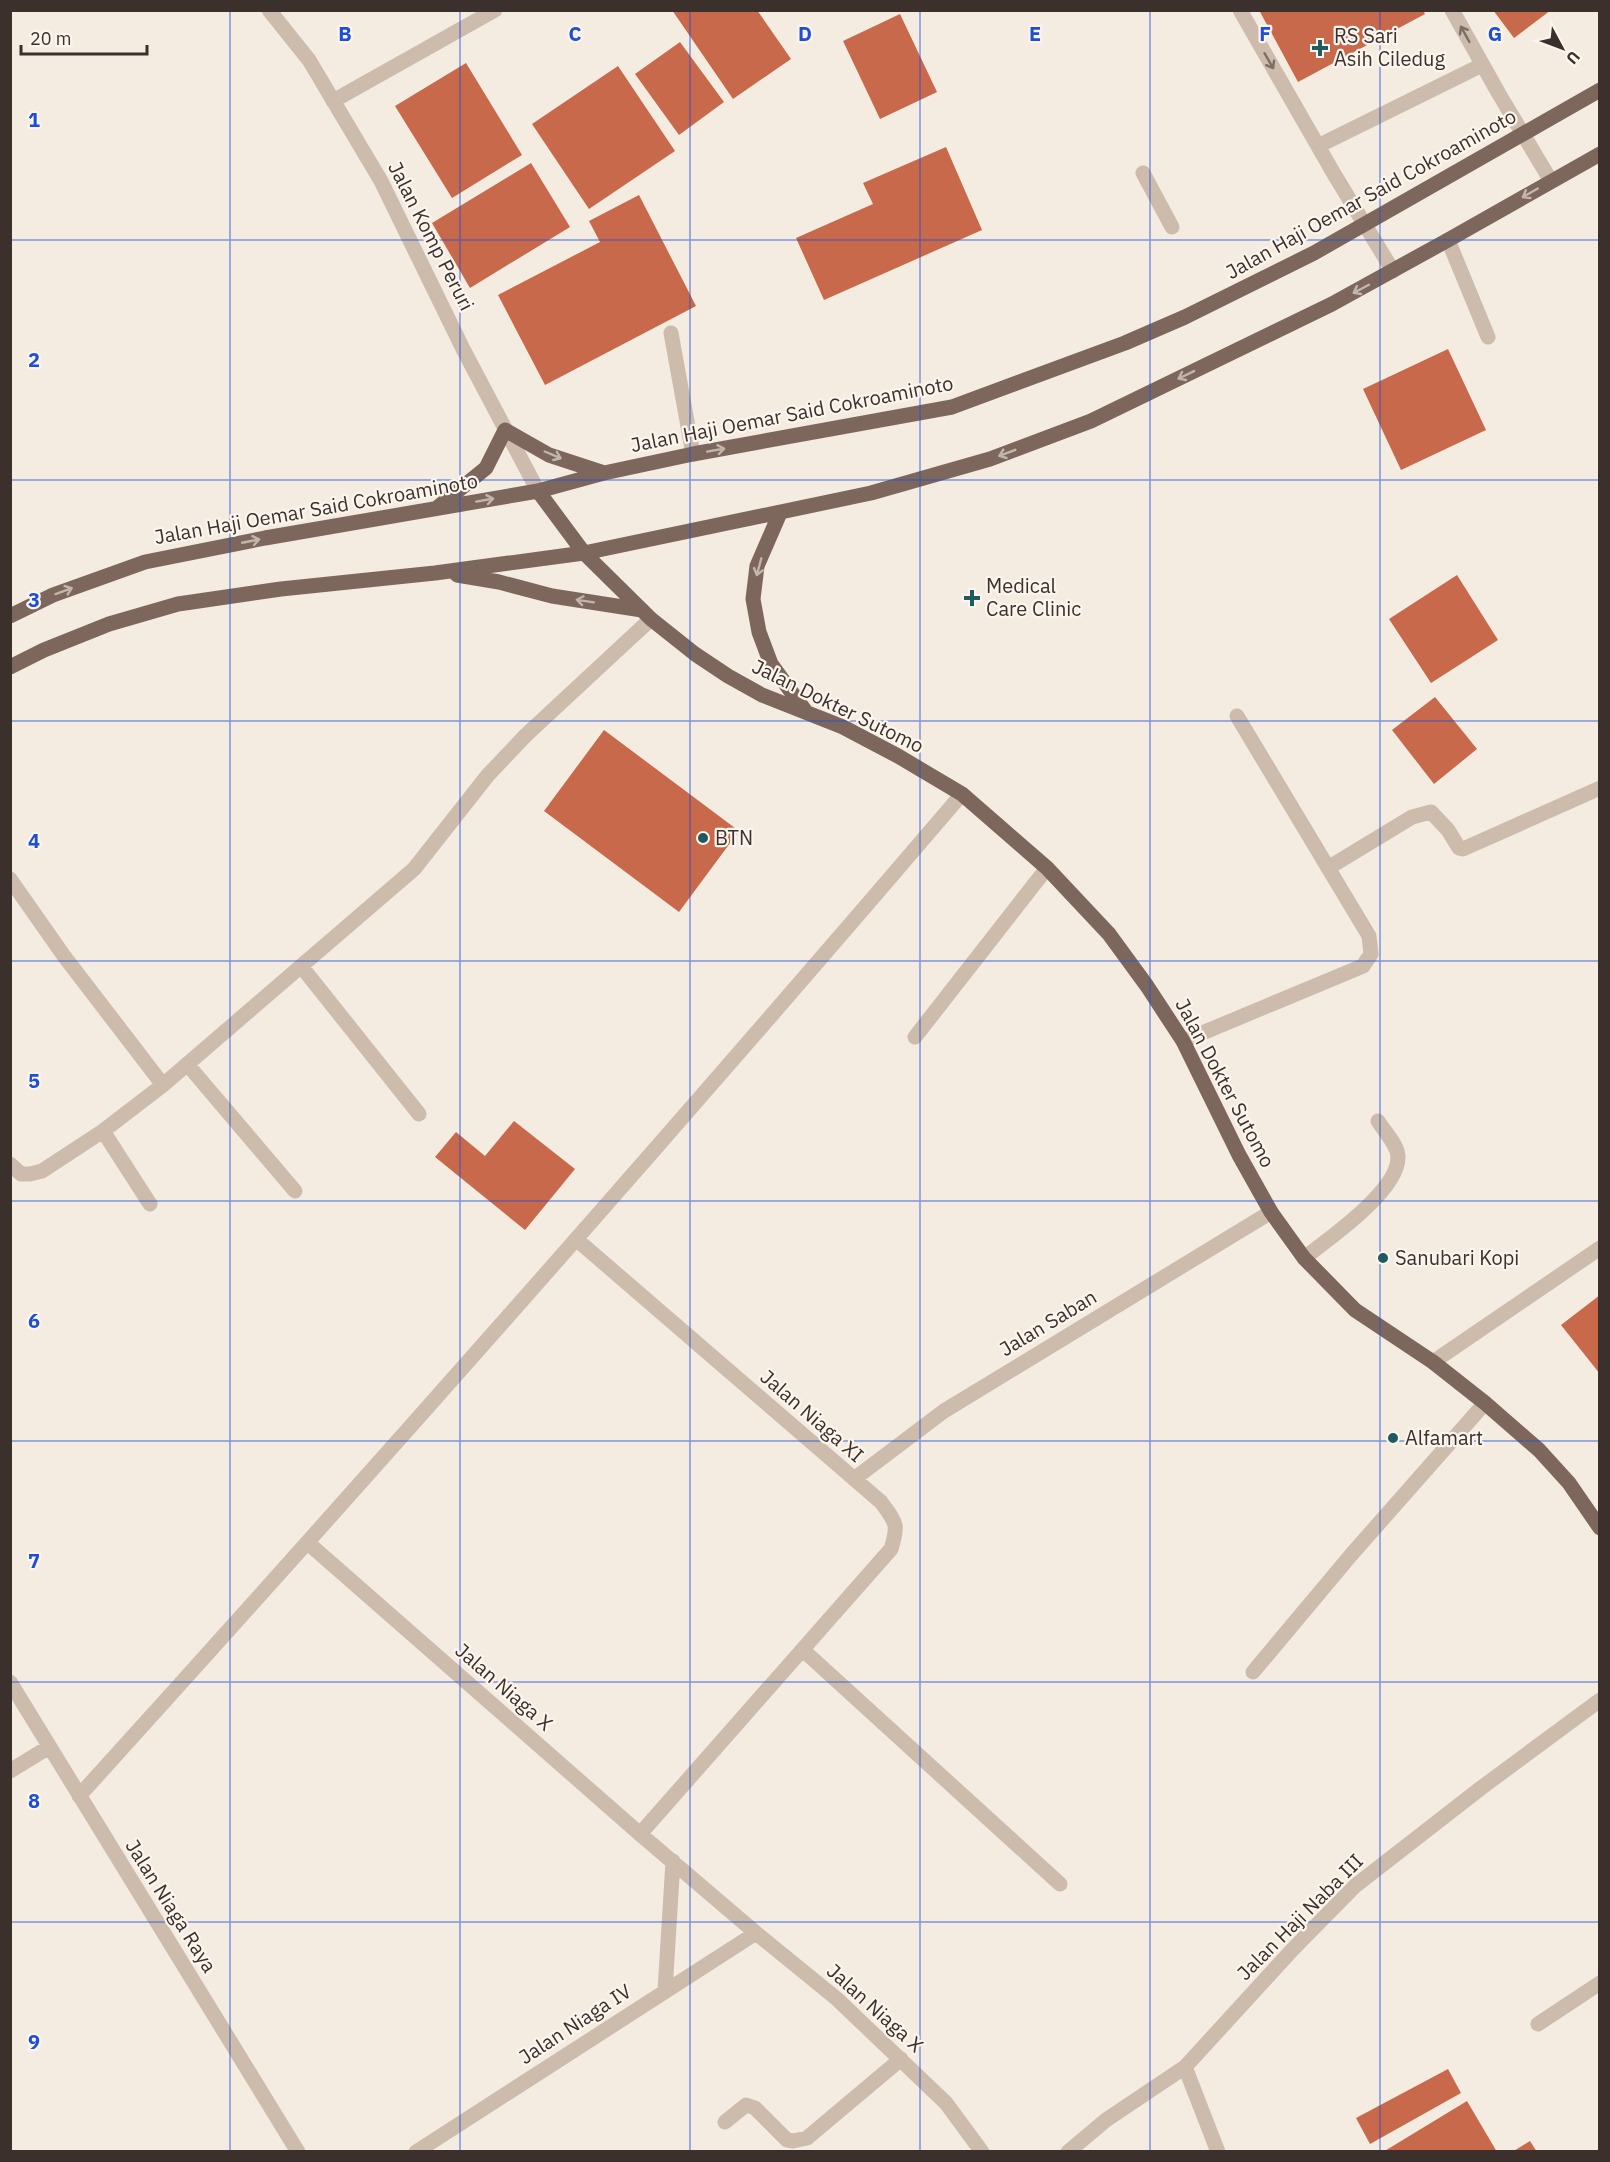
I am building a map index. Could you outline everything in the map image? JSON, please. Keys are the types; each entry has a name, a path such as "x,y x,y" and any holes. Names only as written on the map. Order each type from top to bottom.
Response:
{"main road":[{"name":"Jalan Haji Oemar Said Cokroaminoto","path":"10,615 53,596 145,562 265,538 538,491 604,473 693,454 952,407 1135,339 1292,264 1364,226 1599,90"},
{"path":"10,667 44,650 109,624 178,604 281,589 435,573 584,553 871,493 990,459 1091,421 1332,304 1599,154"},
{"path":"436,508 486,468 505,430 549,455 604,473"},
{"name":"Jalan Dokter Sutomo","path":"538,491 584,553 647,614 695,654 762,695 843,727 962,794 1047,868 1109,934 1147,986 1183,1041 1239,1155 1271,1212 1304,1258 1355,1310 1433,1362 1539,1450 1569,1483 1599,1528"},
{"path":"780,513 757,566 753,599 759,632 771,664 806,712"},
{"path":"435,573 478,578 552,596 647,614"}],"street":[{"name":"Jalan Komp Peruri","path":"269,10 309,60 381,181 463,349 538,491"},
{"path":"333,101 495,10"},
{"path":"1240,10 1364,226 1393,271"},
{"path":"1452,10 1551,181"},
{"path":"1318,147 1482,64"},
{"path":"1143,173 1172,227"},
{"path":"1448,240 1488,337"},
{"path":"671,333 693,454"},
{"path":"10,1164 21,1174 42,1171 103,1131 163,1085 414,869 488,775 647,614"},
{"path":"1183,1041 1363,966 1371,954 1369,936 1237,716"},
{"path":"1328,868 1412,817 1426,812 1437,816 1459,848 1463,849 1599,788"},
{"path":"79,1796 308,1543 576,1239 962,794"},
{"path":"915,1037 1047,868"},
{"path":"10,879 64,956 163,1085"},
{"path":"301,966 418,1114"},
{"path":"187,1064 295,1191"},
{"path":"1304,1258 1359,1216 1390,1180 1399,1158 1397,1150 1378,1121"},
{"path":"103,1131 150,1204"},
{"name":"Jalan Saban","path":"854,1479 944,1411 1271,1212"},
{"name":"Jalan Niaga XI","path":"576,1239 881,1502 897,1530 891,1549 640,1834"},
{"path":"1433,1362 1599,1248"},
{"path":"1253,1672 1351,1555 1485,1403"},
{"name":"Jalan Niaga X","path":"308,1543 640,1834 837,1999 946,2103 982,2151"},
{"path":"803,1650 1060,1884"},
{"name":"Jalan Niaga Raya","path":"10,1682 298,2151"},
{"name":"Jalan Haji Naba III","path":"1068,2151 1106,2120 1185,2067 1354,1886 1599,1700"},
{"path":"10,1771 50,1747"},
{"path":"665,1991 673,1861"},
{"name":"Jalan Niaga IV","path":"416,2151 756,1933"},
{"path":"1538,2024 1599,1983"},
{"path":"725,2122 746,2105 755,2108 787,2140 807,2138 901,2060"},
{"path":"1185,2067 1218,2151"}],"building":[{"path":"672,10 757,10 791,59 733,99"},
{"name":"RS Sari Asih Ciledug","path":"1259,10 1423,10 1425,14 1298,82"},
{"path":"1493,10 1551,10 1514,38"},
{"path":"900,14 937,92 880,119 843,41"},
{"path":"680,42 724,102 679,135 635,74"},
{"path":"466,63 522,155 452,198 395,106"},
{"path":"618,66 675,151 589,209 532,124"},
{"path":"946,147 982,230 824,300 796,238 873,204 863,183"},
{"path":"531,163 570,227 470,288 432,223"},
{"path":"639,195 696,306 545,385 498,295 600,242 589,221"},
{"path":"1448,349 1486,430 1401,470 1363,389"},
{"path":"1457,575 1498,640 1431,683 1389,619"},
{"path":"1435,697 1477,749 1434,784 1392,730"},
{"path":"604,730 739,831 679,912 544,811"},
{"path":"514,1121 575,1169 525,1230 435,1157 456,1132 485,1156"},
{"path":"1600,1295 1600,1374 1561,1325"},
{"path":"1448,2069 1461,2093 1370,2144 1356,2118"},
{"path":"1467,2101 1497,2152 1383,2152"},
{"path":"1530,2141 1537,2152 1512,2152"}],"place":[{"name":"RS Sari Asih Ciledug","path":"1320,48"},
{"name":"Medical Care Clinic","path":"972,598"},
{"name":"BTN","path":"703,838"},
{"name":"Sanubari Kopi","path":"1383,1258"},
{"name":"Alfamart","path":"1393,1438"}]}
